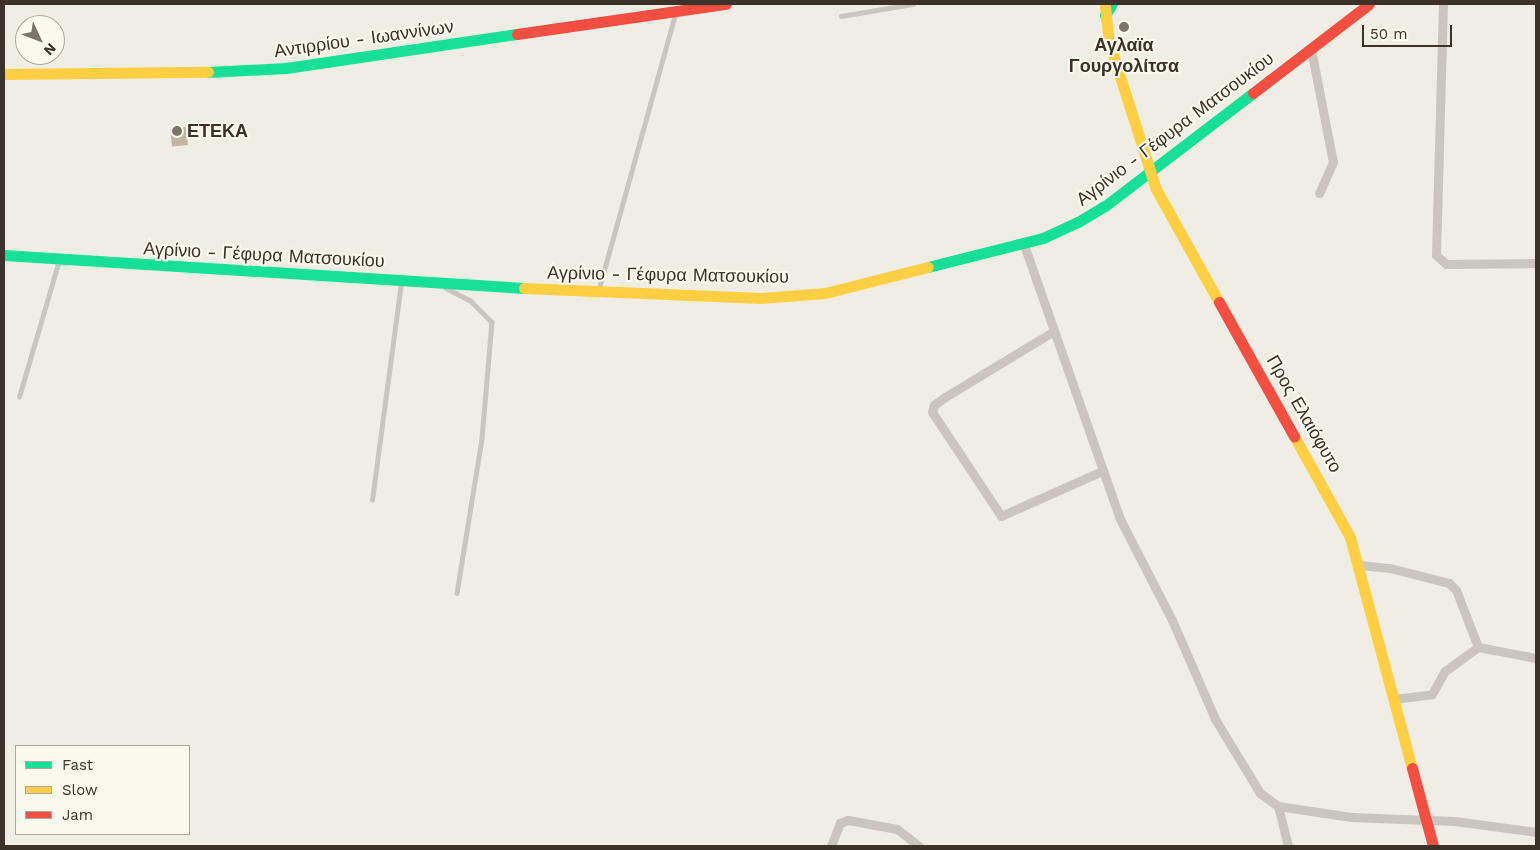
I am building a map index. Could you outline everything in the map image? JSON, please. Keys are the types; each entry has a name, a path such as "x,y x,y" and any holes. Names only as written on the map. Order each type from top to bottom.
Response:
{"main road":[{"name":"Αντιρρίου - Ιωαννίνων","path":"4,74 135,76 286,68 726,4"},
{"path":"1105,10 1112,4"},
{"name":"Αγρίνιο - Γέφυρα Ματσουκίου","path":"4,256 598,293 761,298 806,296 852,288 1023,242 1078,222 1150,171 1369,4"},
{"name":"Προς Ελαιόφυτο","path":"1105,10 1109,42 1150,171 1164,204 1330,497 1360,565 1433,846"}],"street":[{"path":"1443,4 1436,255 1446,264 1536,263"},
{"path":"1311,49 1333,162 1318,193"},
{"path":"1023,242 1102,471 1134,549 1172,620 1215,718 1260,792 1278,806 1352,818 1508,826 1536,832"},
{"path":"1054,331 945,397 934,405 932,412 1001,516 1102,471"},
{"path":"1360,565 1390,568 1449,582 1456,590 1478,648"},
{"path":"1394,699 1432,694 1444,671 1478,648 1536,658"},
{"path":"1278,806 1288,846"},
{"path":"831,846 840,823 848,820 897,829 919,846"}],"lane":[{"path":"841,16 912,4"},
{"path":"598,293 676,12"},
{"path":"19,397 59,260"},
{"path":"372,500 401,281"},
{"path":"438,284 470,300 492,322 482,439 457,594"}],"building":[{"path":"186,127 188,145 172,147 170,129"}],"traffic: fast":[{"path":"1105,15 1112,4"},
{"path":"208,72 286,68 517,34"},
{"path":"928,267 1043,238 1078,222 1105,206 1253,93"},
{"path":"4,255 524,288"}],"traffic: slow":[{"path":"1105,6 1109,42 1156,189 1219,302"},
{"path":"4,74 208,72"},
{"path":"524,288 761,298 825,293 928,267"},
{"path":"1294,436 1350,537 1412,768"}],"traffic: jam":[{"path":"517,34 726,4"},
{"path":"1253,93 1369,4"},
{"path":"1219,302 1294,436"},
{"path":"1412,768 1433,846"}],"place":[{"name":"Αγλαϊα Γουργολίτσα","path":"1124,27"},
{"name":"ΕΤΕΚΑ","path":"177,131"}]}
